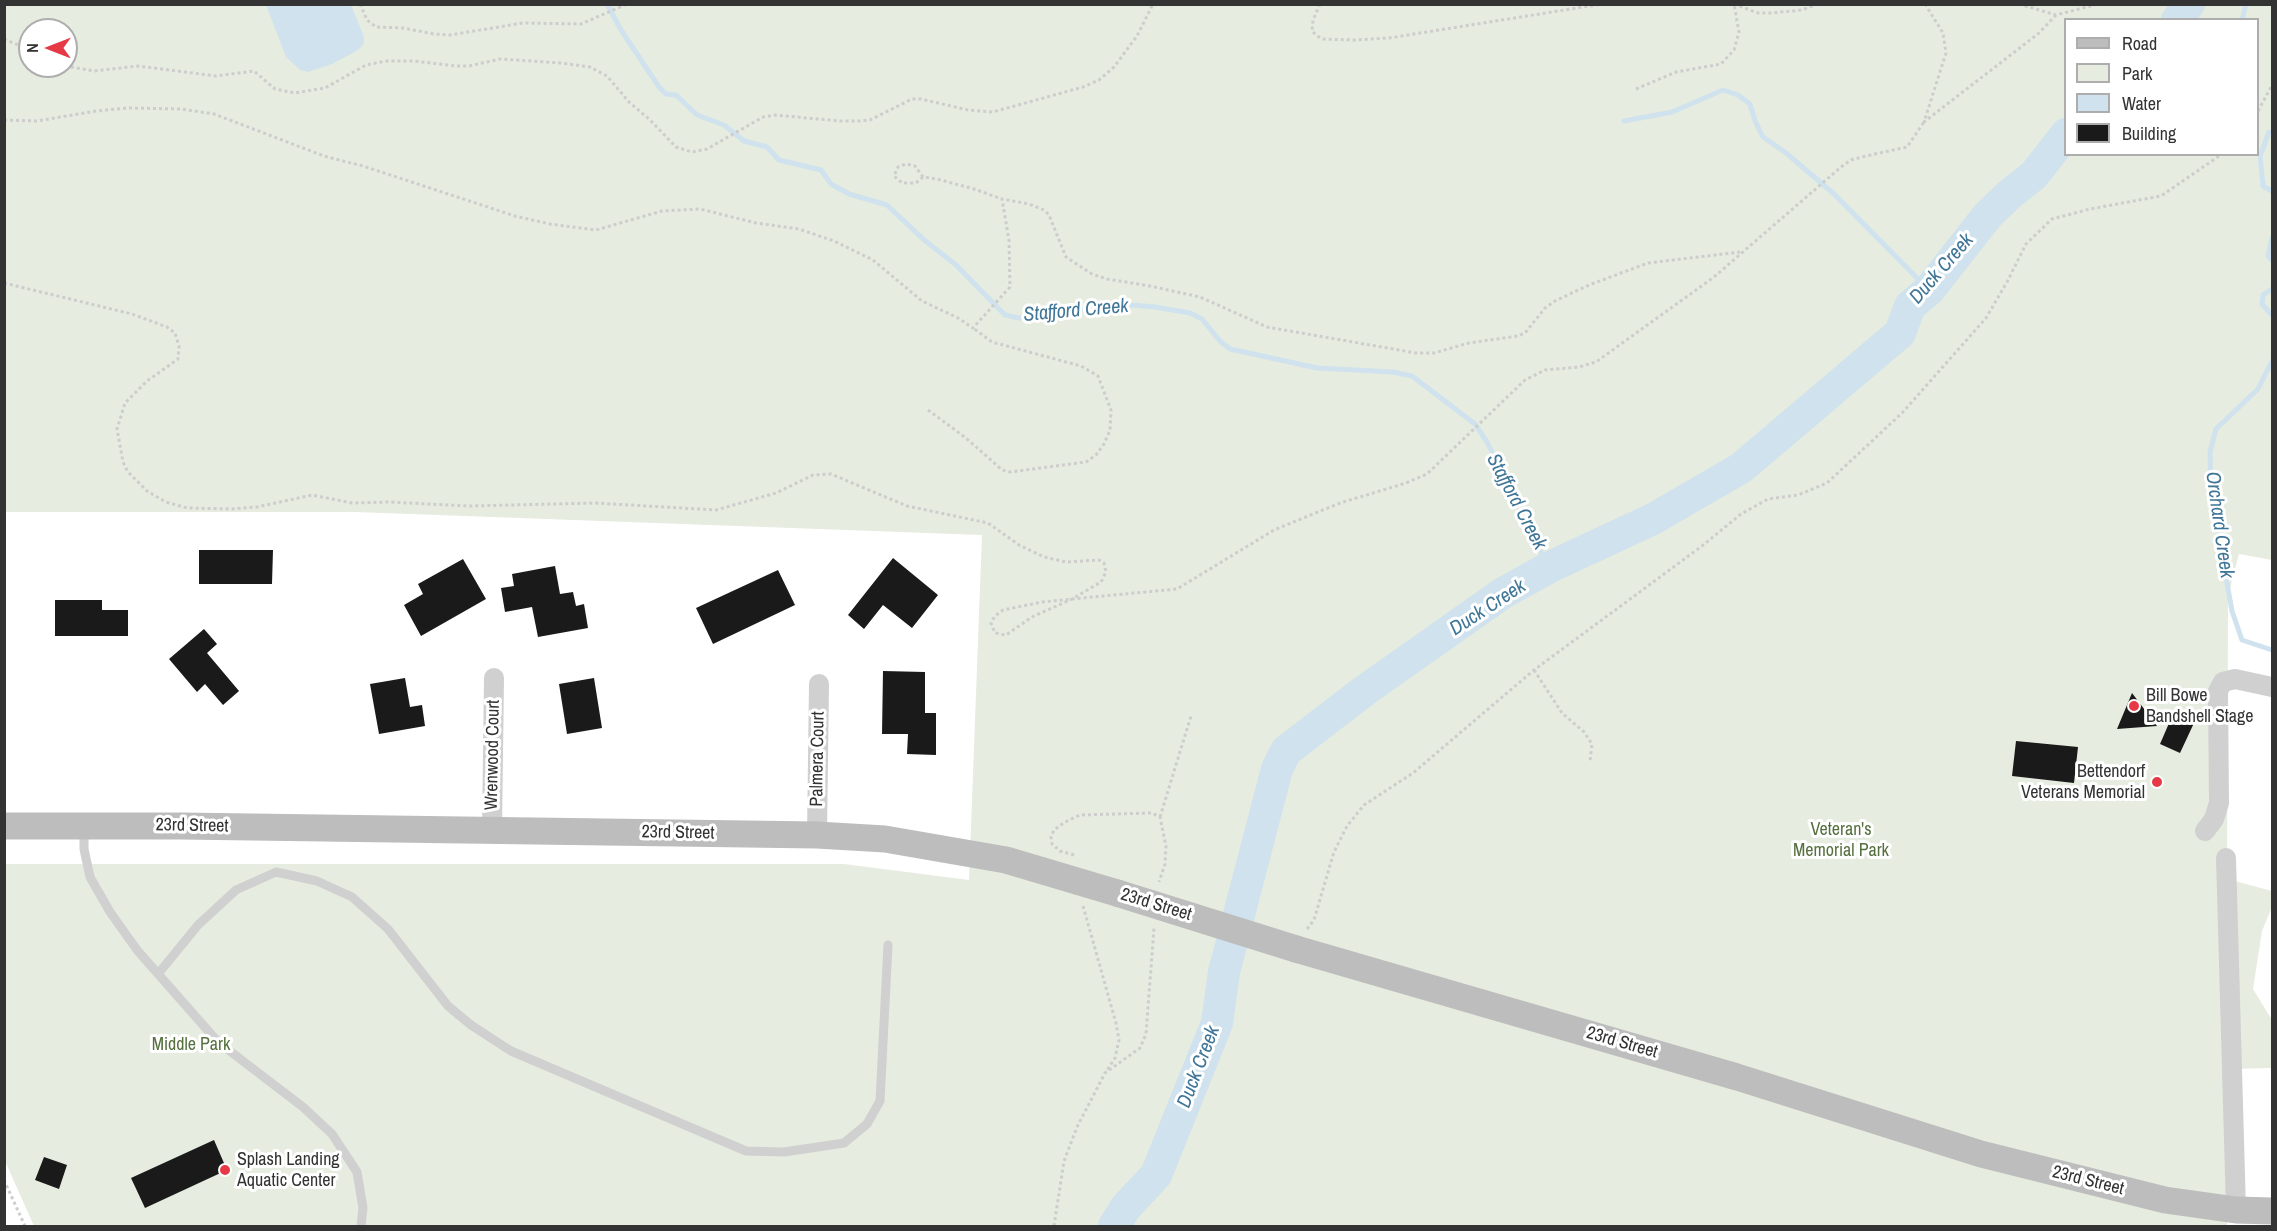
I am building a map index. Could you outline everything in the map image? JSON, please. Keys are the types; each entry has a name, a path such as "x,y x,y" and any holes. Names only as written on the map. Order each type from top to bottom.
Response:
{"street":[{"name":"Wrenwood Court","path":"492,831 494,678"},
{"path":"2205,831 2214,819 2219,803 2218,691 2223,682 2235,679 2272,687"},
{"name":"Palmera Court","path":"817,835 819,684"},
{"name":"23rd Street","path":"4,825 817,835 885,839 1006,860 1118,893 1296,939 1980,1154 2165,1200 2236,1210 2272,1211"},
{"path":"2226,858 2236,1210"}],"lane":[{"path":"84,826 84,849 90,877 130,941 218,1042 303,1107 332,1134 357,1172 363,1208 361,1227"},
{"path":"158,974 198,925 236,890 276,873 317,881 352,897 388,929 448,1006 471,1025 511,1051 746,1151 784,1152 844,1143 867,1124 880,1101 888,945"}],"path":[{"path":"360,4 367,20 376,27 403,28 450,35 523,23 581,24 627,4"},
{"path":"78,68 94,71 138,66 216,76 254,71 275,88 295,93 325,88 366,65 386,61 414,61 456,66 469,66 500,59 561,63 590,67 607,76 629,102 676,147 692,152 707,149 762,117 775,115 840,121 870,120 912,99 930,100 968,110 993,112 1083,87 1099,80 1114,67 1137,36 1153,4"},
{"path":"1320,4 1313,20 1312,31 1323,39 1354,40 1389,38 1602,4"},
{"path":"1636,89 1676,72 1721,64 1734,50 1739,32 1734,4 1758,12 1771,13 1802,10 1817,4"},
{"path":"1924,123 1946,53 1943,33 1925,4"},
{"path":"2019,4 2056,15 2098,4"},
{"path":"4,283 132,314 167,327 175,333 179,346 178,358 130,397 120,415 117,429 123,462 128,472 147,491 173,505 187,508 232,510 312,495 352,503 388,502 469,506 595,503 716,510 776,493 813,475 831,474 907,506 988,523 1019,545 1044,557 1066,562 1099,560 1104,563 1106,572 1101,582 1072,599 1032,617 1006,635 995,633 991,623 994,616 1003,610 1072,599 1177,589 1274,530 1340,503 1406,483 1427,474 1525,380 1545,370 1580,367 1596,362 1714,277 1831,174 1851,160 1907,147 1924,123 2039,33 2056,15"},
{"path":"4,39 18,45"},
{"path":"2259,109 2272,85"},
{"path":"4,120 37,121 128,108 181,109 214,114 324,156 363,166 515,216 550,224 596,230 662,211 700,209 745,221 800,229 834,241 873,260 921,302 958,318 992,342 1090,370 1098,376 1111,410 1110,430 1096,456 1086,462 1010,472 1002,470 966,438 928,410"},
{"path":"1296,939 1314,920 1334,852 1347,826 1364,805 1413,773 1534,670 1702,546 1741,514 1768,499 1798,495 1827,483 1902,413 1986,318 2026,244 2052,219 2090,209 2161,196 2219,156"},
{"path":"923,177 916,183 902,183 894,176 898,167 906,164 915,166 923,177 974,189 1002,199 1029,204 1044,210 1049,215 1066,257 1092,274 1200,297 1267,327 1416,353 1434,353 1470,343 1518,336 1525,333 1545,308 1555,301 1599,281 1648,263 1742,252"},
{"path":"973,328 1010,287 1009,240 1002,199"},
{"path":"1534,670 1562,713 1584,732 1592,744 1590,761"},
{"path":"1158,892 1159,880 1165,864 1166,846 1160,817 1191,716"},
{"path":"1080,857 1060,851 1052,844 1051,837 1054,830 1065,822 1080,815 1152,813 1160,817"},
{"path":"1054,1227 1064,1161 1077,1127 1114,1058 1119,1040 1083,906"},
{"path":"1105,1073 1140,1048 1146,1034 1154,927"},
{"path":"4,1180 25,1227"}],"green space":[{"path":"4,5 2272,5 2272,560 2239,554 2228,596 2227,879 2272,891 2272,907 2262,931 2253,989 2272,1020 2272,1068 2227,1069 2227,1226 34,1226 5,1161 5,864 844,864 969,880 982,535 356,512 5,512"}],"water":[{"path":"266,5 351,5 364,37 364,44 358,50 332,64 308,72 300,70 286,57"}],"building":[{"path":"199,550 273,550 272,584 199,584"},
{"path":"893,558 938,595 912,628 883,605 864,629 848,615"},
{"path":"463,559 486,599 421,636 404,605 423,594 418,584"},
{"path":"555,566 560,594 573,592 576,606 584,604 588,628 538,637 532,607 505,612 501,588 514,586 512,574"},
{"path":"778,570 795,605 713,644 696,608"},
{"path":"55,600 102,600 102,610 128,610 128,636 55,636"},
{"path":"204,629 217,644 207,653 239,691 223,705 205,684 197,692 169,659"},
{"path":"883,671 925,672 925,713 936,713 936,755 907,754 908,734 882,734"},
{"path":"405,678 410,707 422,705 425,726 379,734 370,684"},
{"path":"594,678 602,728 567,734 559,684"},
{"name":"Bill Bowe Bandshell Stage","path":"2132,693 2157,726 2117,729"},
{"path":"2173,714 2194,723 2180,753 2160,744"},
{"path":"2016,741 2078,747 2074,783 2012,776"},
{"path":"214,1140 227,1170 145,1208 131,1178"},
{"path":"44,1157 67,1165 59,1189 35,1180"}],"waterway":[{"name":"Stafford Creek","path":"607,4 621,30 666,94 676,95 697,115 724,125 744,141 767,147 779,160 821,170 831,184 849,194 887,205 923,239 956,265 1005,315 1019,318 1078,309 1102,309 1120,304 1155,307 1190,313 1202,319 1220,341 1230,349 1317,368 1393,372 1412,376 1475,424 1487,442 1542,554 1552,566"},
{"name":"Duck Creek","path":"2178,18 2189,4"},
{"name":"Orchard Creek","path":"2242,18 2246,4"},
{"path":"1624,121 1672,112 1723,90 1738,95 1750,104 1763,137 1786,153 1833,193 1929,290"},
{"name":"Orchard Creek","path":"2269,132 2260,156 2263,186 2272,191"},
{"name":"Duck Creek","path":"1114,1226 1126,1207 1156,1175 1217,1023 1224,972 1277,769 1286,751 1364,691 1503,593 1552,566 1653,519 1741,468 1900,333 1910,306 1929,290 1988,215 2034,175 2064,137"},
{"name":"Orchard Creek","path":"2272,238 2268,256 2272,260"},
{"name":"Orchard Creek","path":"2272,289 2263,295 2262,304 2272,315"},
{"name":"Orchard Creek","path":"2272,361 2258,389 2216,429 2210,452 2211,494 2232,611 2242,640 2272,650"}],"place":[{"name":"Bill Bowe Bandshell Stage","path":"2134,706"},
{"name":"Bettendorf Veterans Memorial","path":"2157,782"},
{"name":"Splash Landing Aquatic Center","path":"225,1170"}],"park label":[{"name":"Veteran's Memorial Park","path":"1841,840"},
{"name":"Middle Park","path":"191,1045"}]}
